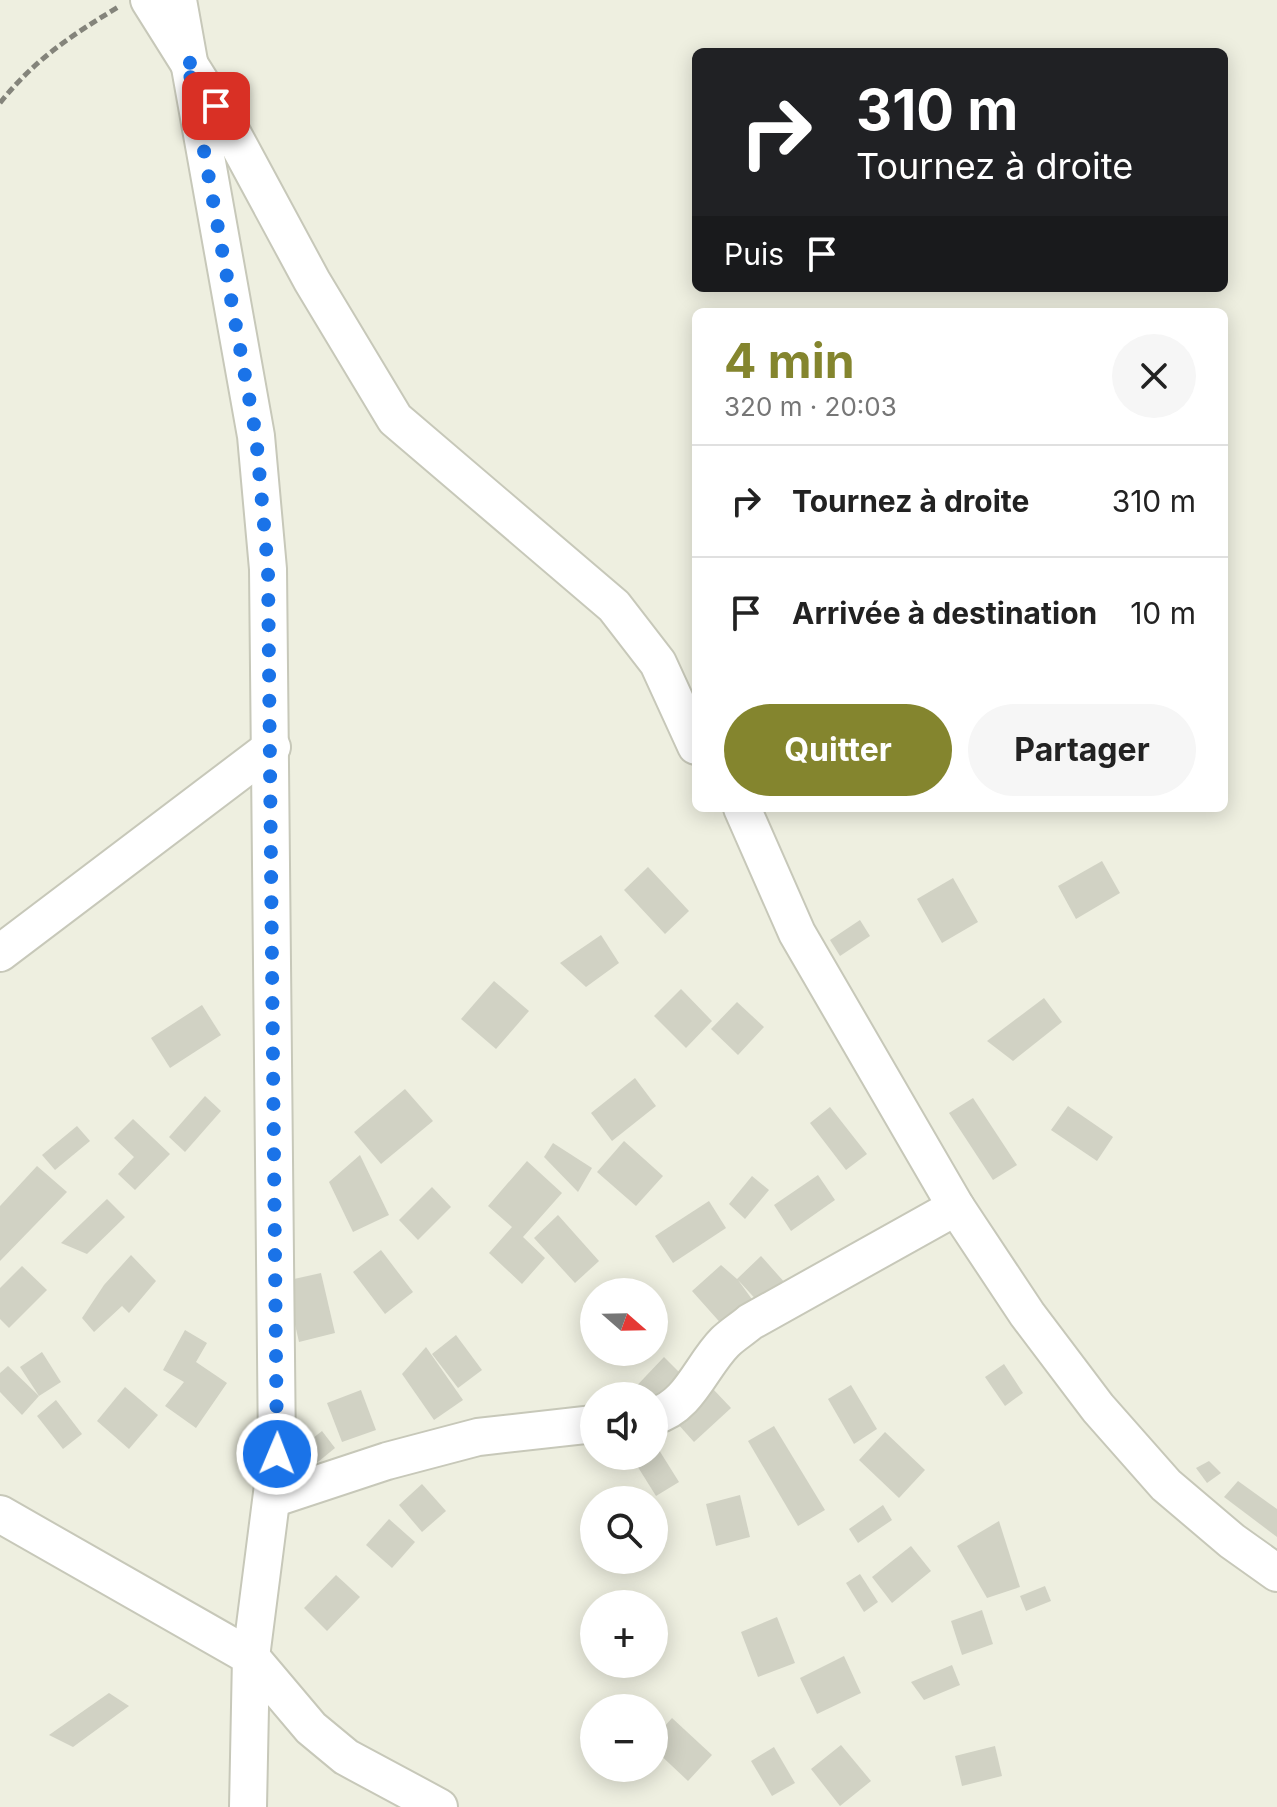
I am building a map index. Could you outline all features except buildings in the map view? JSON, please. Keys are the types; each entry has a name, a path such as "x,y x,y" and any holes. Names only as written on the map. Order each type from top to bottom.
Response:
{"street":[{"path":"149,0 187,58 319,293 395,419 614,606 658,663 692,737"},
{"path":"178,0 256,436 268,569 278,1410 272,1499 251,1657 248,1807"},
{"path":"0,953 272,747"},
{"path":"744,812 797,933 956,1207 1027,1314 1117,1430 1166,1485 1232,1541 1277,1573"},
{"path":"668,1411 683,1398 724,1343 750,1322 956,1207"},
{"path":"272,1499 478,1437 580,1426"},
{"path":"0,1514 251,1657 311,1728 346,1757 439,1807"}],"path":[{"path":"0,103 25,72 67,37 132,0"}],"route":[{"path":"216,106 187,58 256,436 268,569 277,1454"}]}
